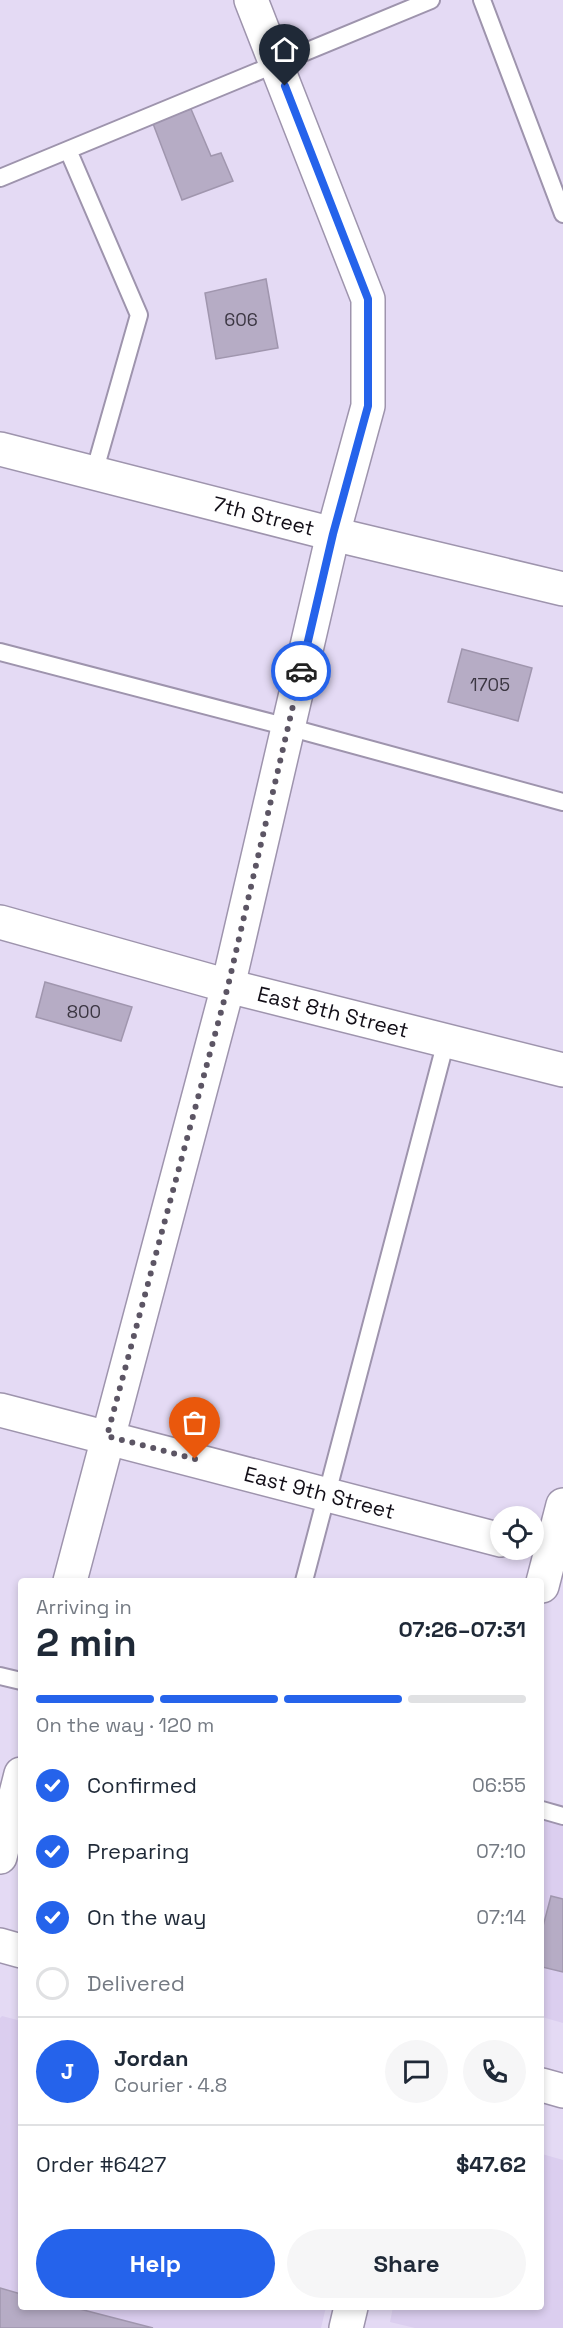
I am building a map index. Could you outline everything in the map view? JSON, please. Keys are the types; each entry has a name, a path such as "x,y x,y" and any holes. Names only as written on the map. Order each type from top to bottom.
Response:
{"street":[{"path":"71,1578 228,986 333,534 368,406 368,299 251,0"},
{"name":"7th Street","path":"0,449 333,534 562,586"},
{"name":"East 8th Street","path":"2,929 563,1070"},
{"name":"East 9th Street","path":"0,1410 490,1537"},
{"path":"544,1578 563,1505"},
{"path":"0,1857 18,1786"},
{"path":"0,1945 18,1950"},
{"path":"544,2086 563,2091"}],"lane":[{"path":"0,178 431,0"},
{"path":"482,0 563,214"},
{"path":"68,150 139,315 94,473"},
{"path":"0,651 563,802"},
{"path":"305,1578 446,1041"},
{"path":"0,1676 18,1680"},
{"path":"544,1811 563,1816"}],"shaded area":[{"path":"544,1819 563,1824 563,2023 544,2018"},
{"path":"2,2016 18,2020 18,2310 325,2310 321,2328 0,2328 0,2018"},
{"path":"544,2155 563,2160 563,2328 415,2328 390,2322 392,2310 544,2310"}],"building":[{"path":"191,109 211,156 221,153 233,181 182,200 152,121"},
{"path":"266,279 278,348 216,359 205,293"},
{"path":"462,649 532,668 518,721 448,702"},
{"path":"45,982 132,1007 121,1041 36,1017"},
{"path":"551,1896 563,1899 563,1972 544,1967 544,1922"},
{"path":"0,2288 18,2293 18,2310 84,2310 153,2328 0,2328"}],"way so far":[{"path":"195,1459 107,1436 228,986 301,671"}],"route":[{"path":"285,86 368,299 368,406 333,534 301,671"}]}
